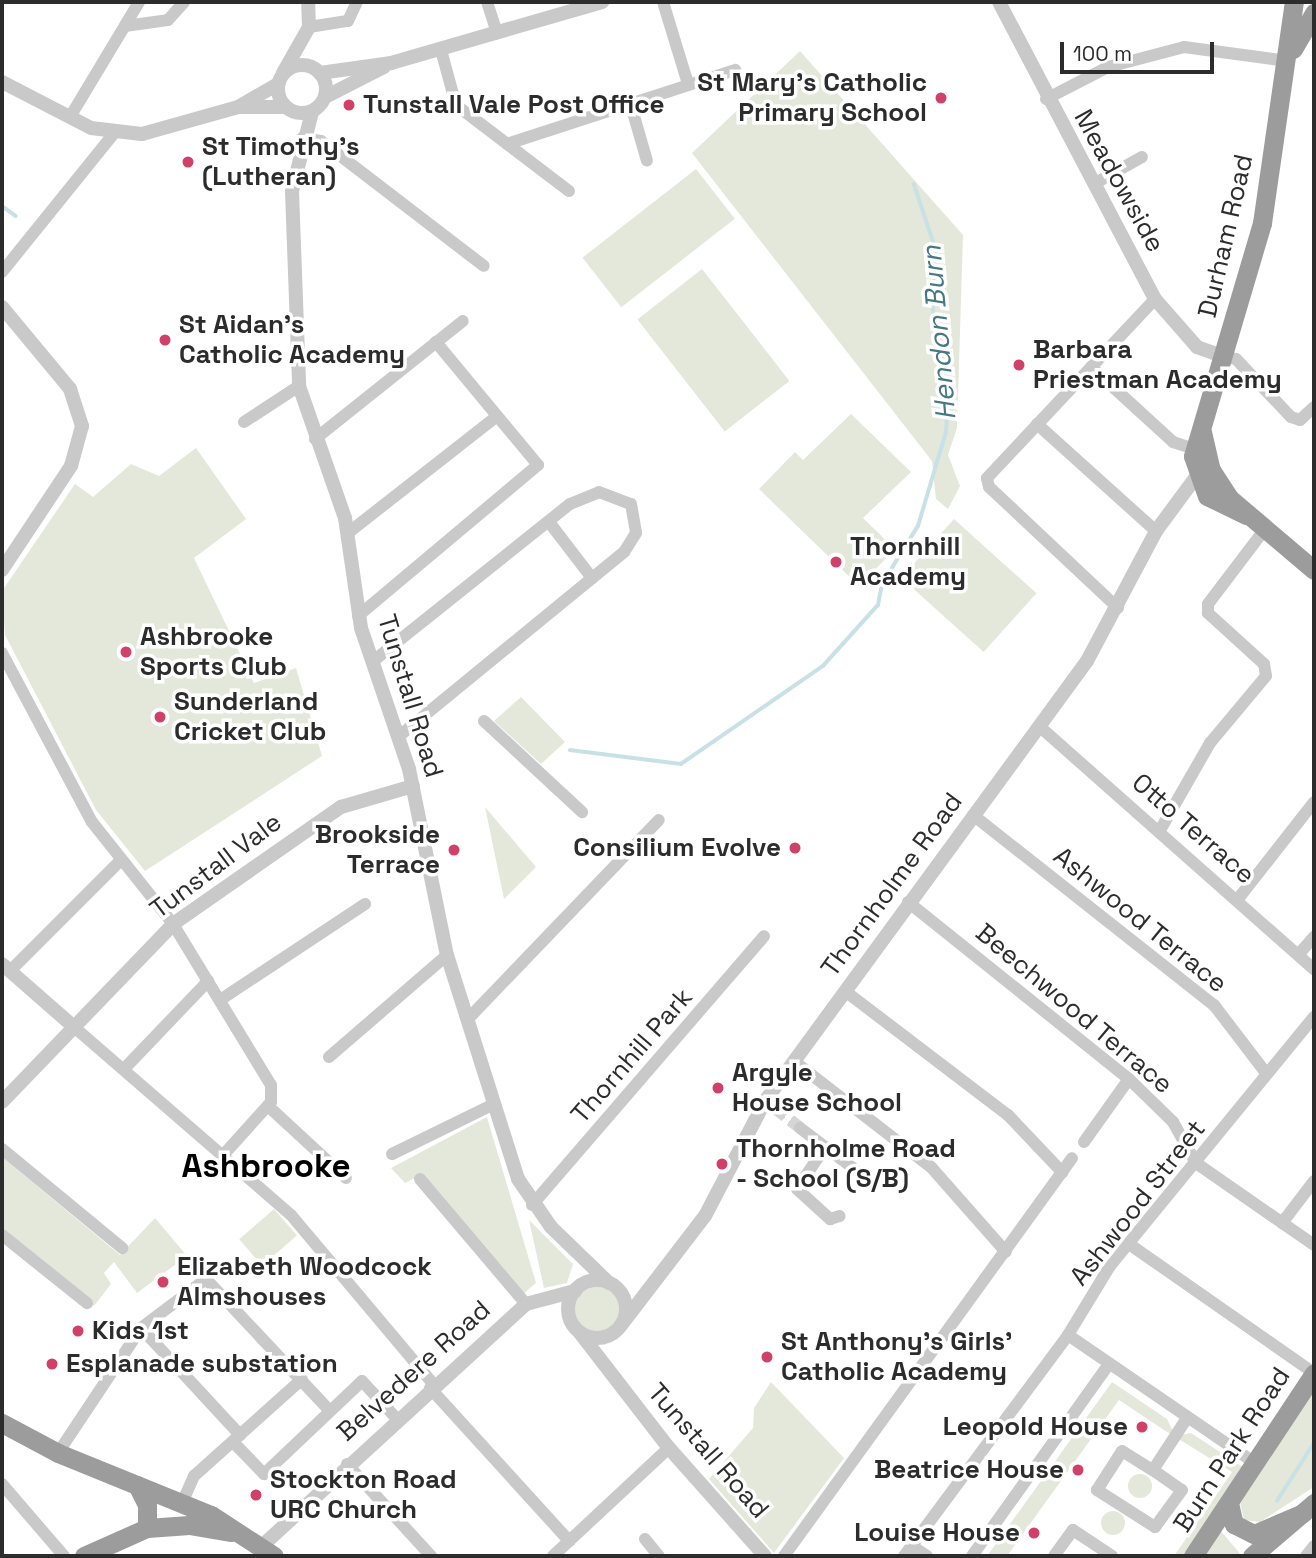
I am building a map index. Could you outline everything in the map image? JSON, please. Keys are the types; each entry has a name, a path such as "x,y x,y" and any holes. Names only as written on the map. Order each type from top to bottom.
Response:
{"highway":[{"name":"Durham Road","path":"1294,2 1289,57 1262,223 1202,429 1200,469 1246,515 1314,570"},
{"name":"Durham Road","path":"1289,57 1314,13"},
{"name":"Durham Road","path":"1200,469 1246,515"},
{"name":"Burn Park Road","path":"1194,1556 1314,1373"},
{"path":"2,1423 58,1453 182,1503 262,1546"},
{"path":"136,1485 147,1504 147,1528"},
{"path":"1229,1503 1234,1524 1254,1534 1309,1508"},
{"path":"1252,1556 1309,1508"},
{"path":"84,1556 147,1528 216,1529 262,1546"}],"street":[{"path":"70,117 139,2"},
{"path":"125,26 168,20 184,2"},
{"path":"307,2 308,31 325,97"},
{"path":"357,2 348,20 308,31 279,80 288,109 302,138 321,141 484,266"},
{"path":"487,2 497,33"},
{"path":"2,82 70,117 115,132 162,131 238,107 279,80 292,66 316,70 391,63 602,2"},
{"path":"663,2 688,84"},
{"name":"Meadowside","path":"1001,2 1046,99 1156,299 1197,347 1224,357"},
{"path":"1294,2 1314,13"},
{"path":"1046,99 1108,67 1184,47 1289,57"},
{"path":"441,50 456,104 569,191"},
{"path":"238,107 312,111 325,97 391,63"},
{"path":"507,144 735,70"},
{"path":"630,103 647,161"},
{"name":"Tunstall Road","path":"312,111 302,138 292,191 299,386 348,533 358,616 413,786 447,955 494,1104 532,1205 570,1246 613,1286"},
{"path":"2,272 115,132"},
{"path":"1094,184 1142,157"},
{"path":"1118,608 989,487 986,478 1156,299"},
{"path":"2,307 70,389 82,426 71,466 2,570"},
{"path":"315,439 463,321"},
{"path":"358,616 538,465 436,342"},
{"path":"1224,357 1236,359 1291,417 1300,420 1314,407"},
{"path":"1091,367 1200,469"},
{"path":"244,422 299,386"},
{"path":"348,533 497,416"},
{"path":"1037,424 1156,531"},
{"name":"Thornholme Road","path":"619,1327 705,1216 795,1062 908,902 1039,726 1118,608 1156,531 1200,469"},
{"path":"372,662 588,494 617,494 631,503 636,533 593,578 399,736"},
{"path":"549,522 593,578"},
{"path":"1159,832 1210,743 1266,676 1264,664 1208,613 1265,529"},
{"path":"2,653 118,863 173,924 271,1085 268,1106 225,1153"},
{"path":"484,721 582,812"},
{"name":"Otto Terrace","path":"1039,726 1238,899 1314,969"},
{"name":"Tunstall Vale","path":"4,1095 173,924 341,807 413,786"},
{"path":"1238,899 1314,802"},
{"name":"Ashwood Terrace","path":"972,816 1214,1005 1266,1073"},
{"path":"467,1020 659,820"},
{"path":"118,863 6,968 225,1153 291,1215 432,1386 569,1542"},
{"name":"Beechwood Terrace","path":"908,902 1129,1079 1173,1122 1196,1163"},
{"path":"220,1000 365,904"},
{"name":"Thornhill Park","path":"532,1205 764,936"},
{"path":"1299,954 1314,937"},
{"path":"329,1056 447,955"},
{"path":"124,1069 208,981"},
{"path":"845,991 1008,1115 1062,1172"},
{"name":"Ashwood Street","path":"908,1551 1068,1335 1129,1244 1314,1017"},
{"path":"795,1062 931,1167 1006,1252"},
{"path":"1084,1142 1129,1079"},
{"path":"392,1154 494,1104"},
{"path":"268,1106 346,1178"},
{"path":"800,1128 866,1178"},
{"path":"825,1147 797,1189 830,1219 840,1216"},
{"path":"2,1149 122,1248"},
{"path":"784,1556 1072,1158"},
{"path":"1196,1163 1314,1245"},
{"path":"420,1179 526,1304"},
{"path":"1282,1223 1314,1181"},
{"path":"2,1235 87,1303"},
{"path":"1129,1244 1314,1373"},
{"name":"Tunstall Road","path":"570,1246 579,1288"},
{"path":"58,1453 141,1328 206,1279 330,1411"},
{"path":"569,1315 579,1288 613,1286 632,1293 653,1285"},
{"path":"542,1297 569,1315 580,1333 599,1338 619,1327 625,1303 613,1286"},
{"name":"Belvedere Road","path":"262,1546 396,1418 526,1304 579,1288"},
{"name":"Tunstall Road","path":"613,1377 606,1356 619,1327"},
{"path":"141,1328 264,1474 362,1381 396,1418"},
{"name":"Tunstall Road","path":"580,1333 669,1448 765,1556"},
{"path":"1068,1335 1108,1365 1255,1463"},
{"path":"972,1556 1108,1365"},
{"path":"182,1503 194,1476 302,1379"},
{"path":"1153,1470 1187,1418"},
{"path":"553,1556 669,1448"},
{"path":"1122,1451 1153,1470 1182,1490 1155,1527 1097,1490 1122,1451"},
{"path":"346,1464 431,1556"},
{"path":"2,1485 64,1556"},
{"path":"1054,1556 1073,1530 1112,1556"},
{"path":"645,1539 659,1556"},
{"path":"1307,1556 1314,1546"},
{"path":"908,1551 927,1556"}],"shaded area":[{"path":"800,51 963,235 957,428 948,455 960,486 948,509 936,499 932,461 692,153"},
{"path":"696,169 735,219 621,307 583,258"},
{"path":"702,269 789,381 725,431 637,319"},
{"path":"851,414 911,472 863,518 895,549 859,586 759,489 795,452 803,460"},
{"name":"Ashbrooke Sports Club","path":"196,448 246,519 194,558 254,683 296,668 322,756 145,871 96,810 5,635 2,591 75,484 93,497 131,464 159,476"},
{"path":"954,519 1036,593 984,652 901,578"},
{"path":"521,697 565,742 541,764 494,721"},
{"path":"485,807 536,867 504,899"},
{"path":"487,1117 536,1283 523,1294 423,1174 405,1183 391,1168"},
{"path":"2,1157 120,1255 155,1218 187,1256 137,1293 114,1262 104,1273 111,1284 94,1306 2,1229"},
{"path":"274,1209 297,1235 262,1266 239,1239"},
{"path":"529,1220 573,1264 567,1283 544,1288"},
{"path":"597,1287 613,1294 620,1310 613,1326 597,1333 581,1326 574,1310 581,1294"},
{"path":"771,1382 844,1458 774,1553 709,1479 753,1428 754,1408"},
{"path":"1112,1382 1167,1419 1175,1436 1191,1433 1246,1469 1185,1556 1174,1556 1232,1472 1164,1430 1119,1400 1007,1556 987,1556"},
{"path":"1314,1390 1314,1487 1260,1522 1244,1520 1240,1502"},
{"path":"1140,1474 1149,1477 1152,1486 1149,1495 1140,1498 1131,1495 1128,1486 1131,1477"},
{"path":"1113,1511 1122,1514 1125,1523 1122,1532 1113,1535 1104,1532 1101,1523 1104,1514"},
{"path":"1220,1530 1242,1556 1204,1556"}],"waterway":[{"name":"Hendon Burn","path":"570,750 681,764 823,666 878,605 882,584 918,526 946,432 948,395 932,304 936,251 914,185"},
{"path":"2,206 16,216"},
{"path":"1277,1501 1314,1443"}],"tunnel":[{"path":"776,1109 800,1128"}],"place":[{"name":"St Mary's Catholic Primary School","path":"941,98"},
{"name":"Tunstall Vale Post Office","path":"349,105"},
{"name":"St Timothy's (Lutheran)","path":"188,162"},
{"name":"St Aidan's Catholic Academy","path":"165,340"},
{"name":"Barbara Priestman Academy","path":"1019,365"},
{"name":"Thornhill Academy","path":"836,562"},
{"name":"Ashbrooke Sports Club","path":"126,652"},
{"name":"Sunderland Cricket Club","path":"160,717"},
{"name":"Consilium Evolve","path":"795,848"},
{"name":"Brookside Terrace","path":"454,850"},
{"name":"Argyle House School","path":"718,1088"},
{"name":"Thornholme Road - School (S/B)","path":"722,1164"},
{"name":"Elizabeth Woodcock Almshouses","path":"163,1282"},
{"name":"Kids 1st","path":"78,1331"},
{"name":"St Anthony's Girls' Catholic Academy","path":"767,1357"},
{"name":"Esplanade substation","path":"52,1364"},
{"name":"Leopold House","path":"1142,1427"},
{"name":"Beatrice House","path":"1078,1470"},
{"name":"Stockton Road URC Church","path":"256,1495"},
{"name":"Louise House","path":"1034,1533"}],"district":[{"name":"Ashbrooke","path":"266,1167"}]}
